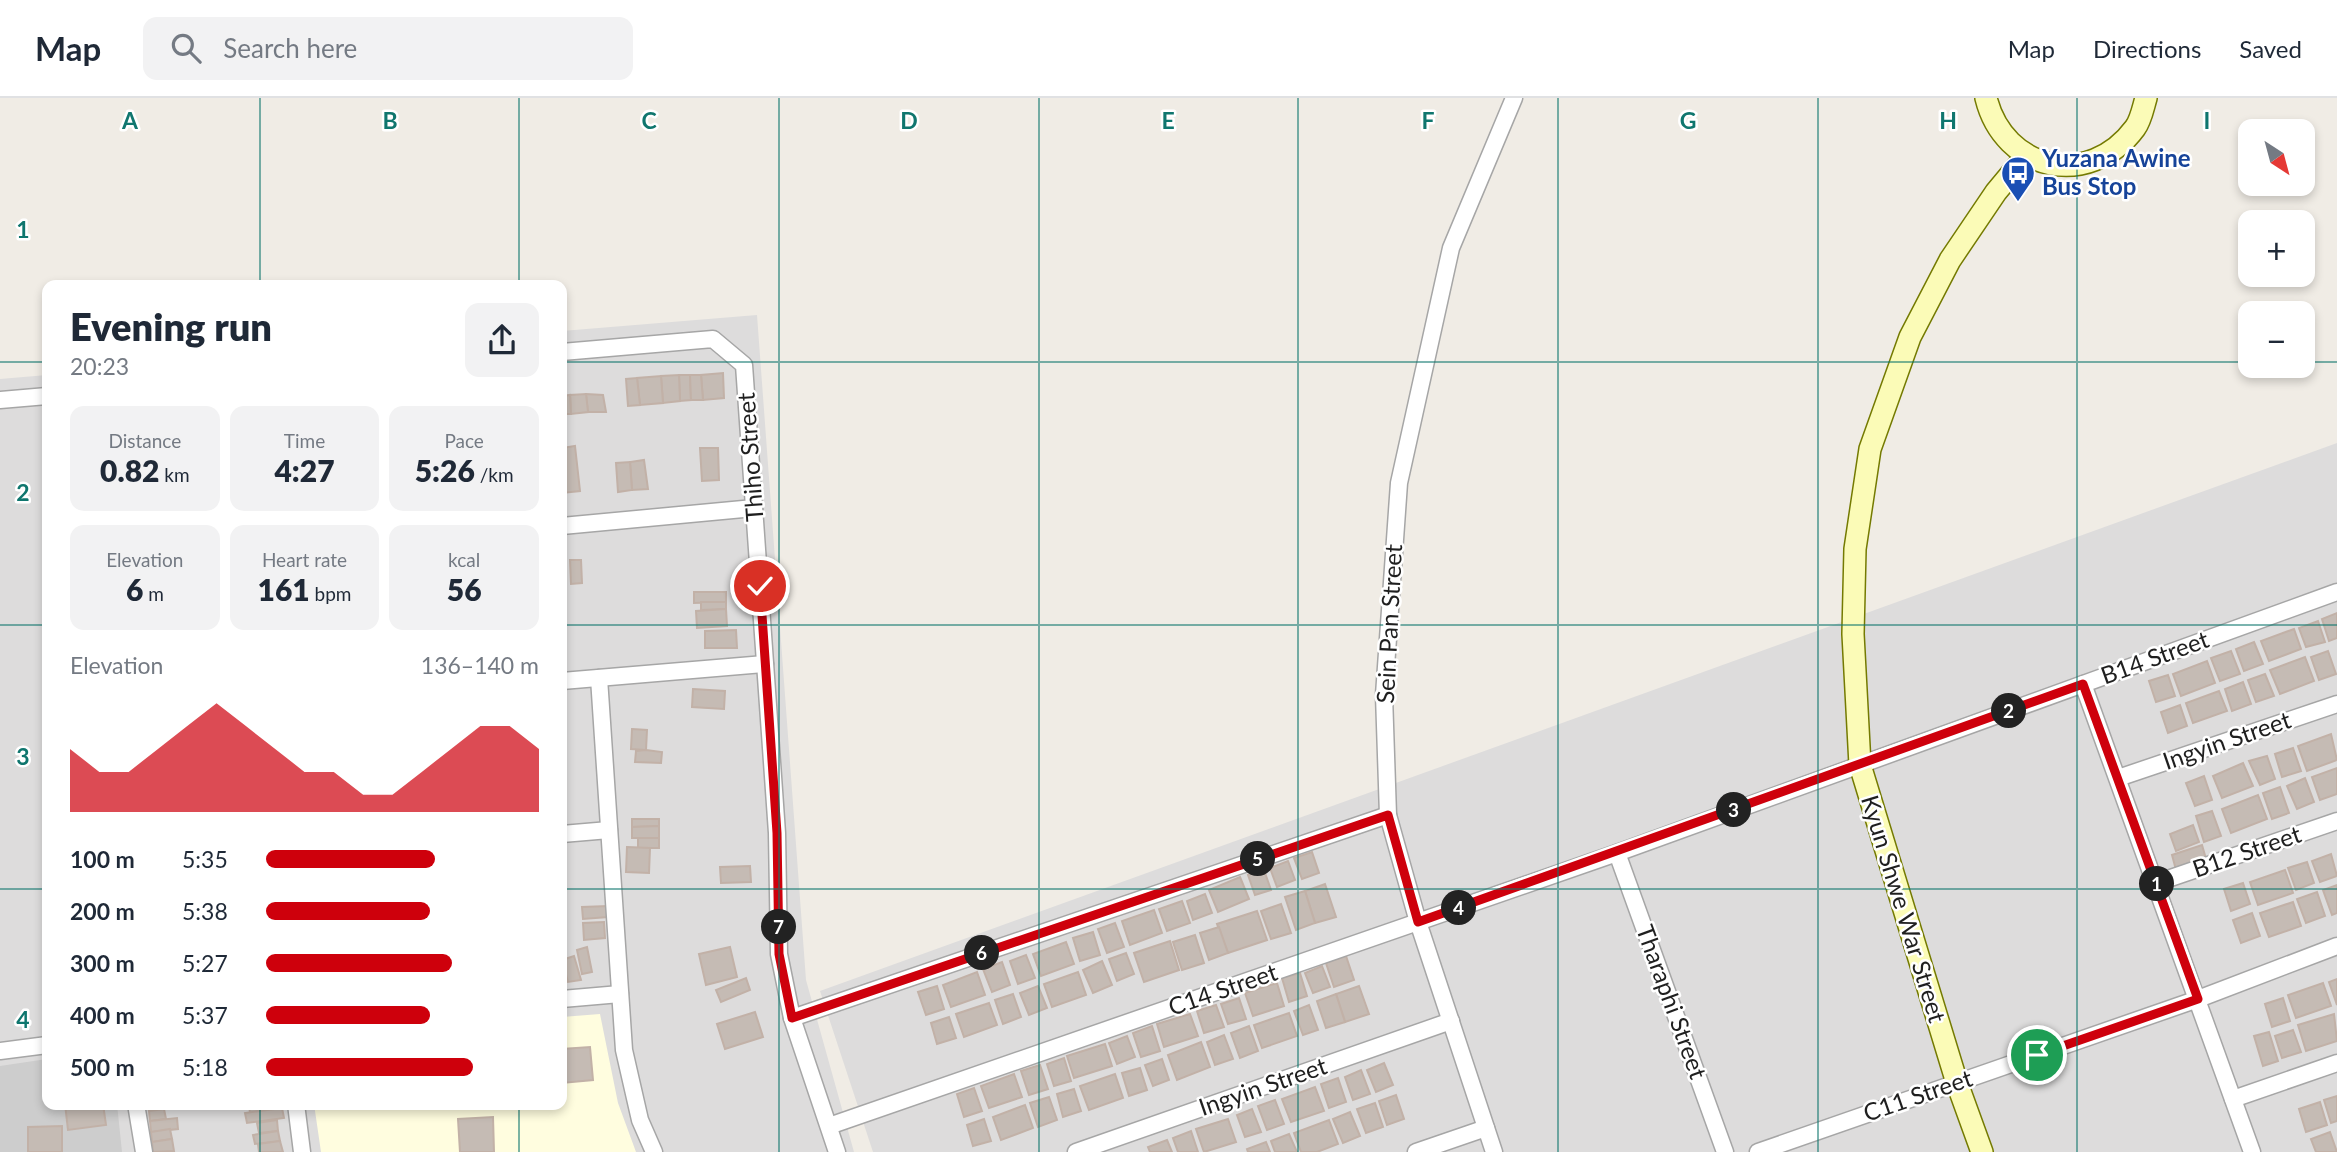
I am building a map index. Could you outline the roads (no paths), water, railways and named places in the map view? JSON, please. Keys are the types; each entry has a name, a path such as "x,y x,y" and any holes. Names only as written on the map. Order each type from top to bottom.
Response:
{"street":[{"name":"Sein Pan Street","path":"1494,1152 1418,922 1388,815 1384,695 1399,483 1451,248 1514,98"},
{"path":"1986,98 1991,117 2005,139 2025,156 2055,165 2087,163 2115,149 2136,126 2147,98"},
{"name":"Kyun Shwe War Street","path":"1982,1152 1957,1083 1860,765 1853,634 1855,549 1870,449 1910,337 1950,260 1996,192 2025,156"},
{"name":"Thiho Street","path":"567,352 713,339 744,365 777,833 779,954 792,1018 837,1152"},
{"path":"0,400 42,396"},
{"path":"567,526 754,508"},
{"name":"B14 Street","path":"1617,853 2337,592"},
{"path":"567,681 765,664"},
{"path":"599,678 624,1051 640,1120 654,1152"},
{"path":"2083,684 2252,1152"},
{"name":"Ingyin Street","path":"2118,778 2337,704"},
{"path":"792,1018 1388,815"},
{"name":"B12 Street","path":"2156,883 2337,821"},
{"path":"567,834 609,830"},
{"name":"C14 Street","path":"828,1126 1617,853"},
{"name":"Tharaphi Street","path":"1617,853 1725,1152"},
{"name":"C11 Street","path":"1758,1152 2198,999 2337,946"},
{"path":"567,999 620,994"},
{"name":"Ingyin Street","path":"1076,1152 1451,1021"},
{"path":"0,1051 42,1046"},
{"path":"2234,1099 2337,1063"},
{"path":"137,1110 144,1152"},
{"path":"297,1110 302,1152"},
{"path":"1416,1152 1486,1128"}],"place":[{"name":"Yuzana Awine Bus Stop","path":"2018,203"}]}
